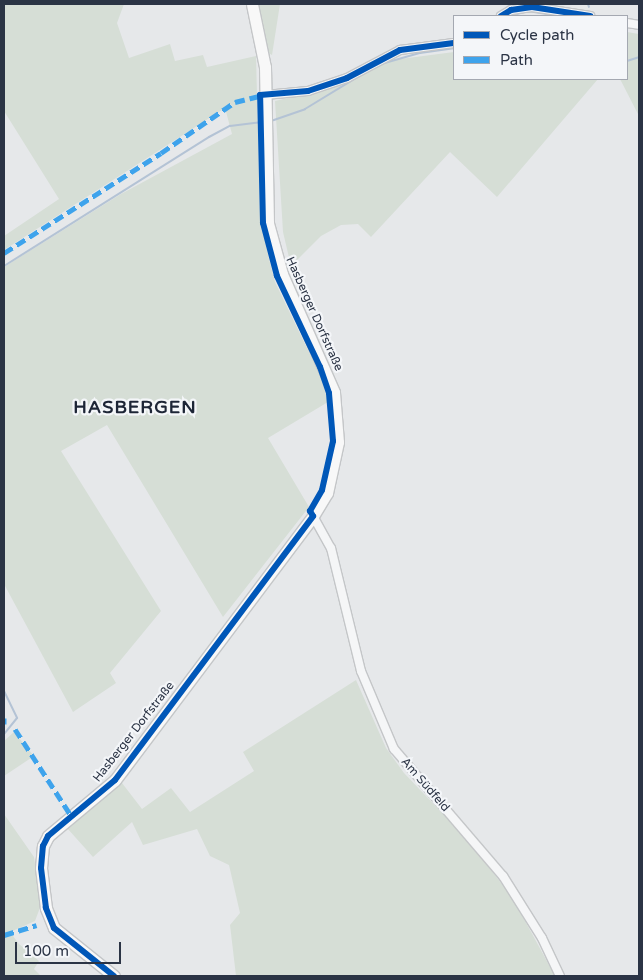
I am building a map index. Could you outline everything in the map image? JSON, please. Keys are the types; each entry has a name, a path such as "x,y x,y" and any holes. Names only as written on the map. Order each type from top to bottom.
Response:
{"street":[{"name":"Hasberger Dorfstraße","path":"114,976 54,928 46,908 41,868 43,846 48,836 115,780 313,516 329,485 338,442 338,418 325,365 274,249 268,222 266,113 262,45 252,4"},
{"path":"503,15 511,10 532,6 584,15"},
{"path":"265,95 308,91 347,78 400,50 453,43"},
{"name":"Am Südfeld","path":"313,516 331,548 361,671 394,749 503,876 542,938 560,976"}],"shaded area":[{"path":"4,4 124,4 117,23 129,58 170,44 175,61 203,55 207,67 256,56 260,215 269,259 275,282 321,377 328,402 268,438 309,507 223,617 107,425 61,451 161,611 110,673 116,683 73,712 4,584 4,267 121,194 232,134 225,108 4,250 4,236 59,199 4,111"},
{"path":"258,4 280,4 272,55 267,52"},
{"path":"628,32 639,34 639,116 621,80 628,80"},
{"path":"453,52 453,80 597,80 497,197 450,152 371,237 358,224 341,225 321,236 291,266 283,232 275,101 305,94 377,62"},
{"path":"356,680 386,748 404,773 467,839 512,897 555,976 236,976 230,925 240,913 229,865 210,856 197,829 143,845 132,822 93,857 67,828 122,783 142,809 171,788 190,812 254,771 243,752"},
{"path":"14,732 34,756 4,776 4,741"},
{"path":"4,814 34,857 41,905 35,921 10,932 19,944 39,961 34,969 41,976 4,976"}],"waterway":[{"path":"514,15 528,11 554,15"},
{"path":"381,64 420,53 453,48"},
{"path":"628,61 639,57"},
{"path":"271,121 305,109 364,73"},
{"path":"4,266 209,137 230,126 261,122"},
{"path":"4,691 17,718 4,734"}],"marked path":[{"path":"4,253 161,153 235,102 263,95"},
{"path":"4,718 4,724"},
{"path":"15,729 72,817"},
{"path":"4,935 36,925"}],"cycle path":[{"path":"503,15 511,10 532,7 584,15"},
{"path":"114,976 54,928 46,908 41,868 43,846 48,836 115,780 313,516 310,511 322,490 333,441 329,393 320,367 277,276 263,223 260,95 308,91 347,78 400,50 453,43"}],"district":[{"name":"HASBERGEN","path":"135,407"}]}
